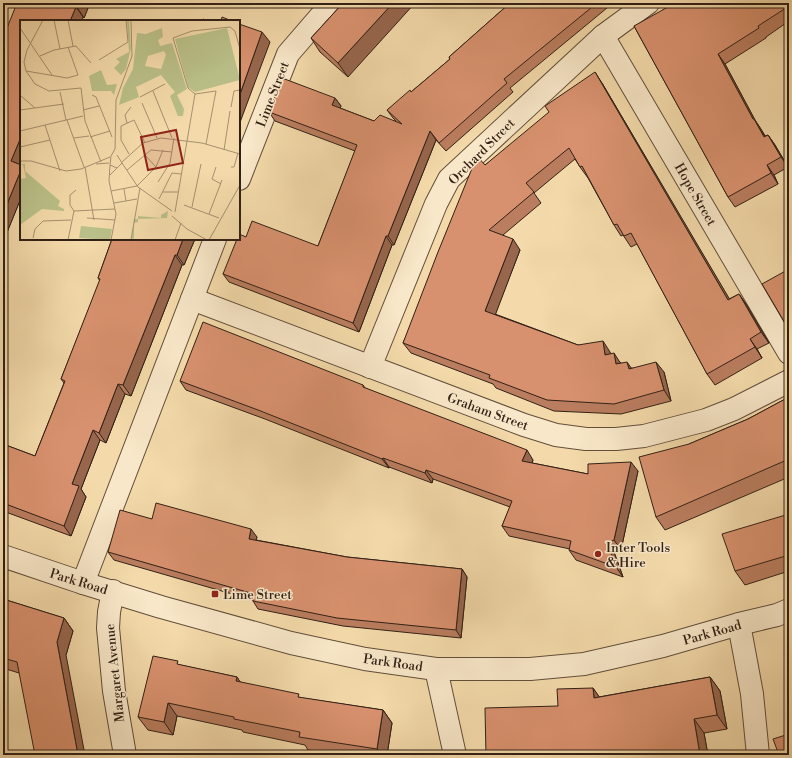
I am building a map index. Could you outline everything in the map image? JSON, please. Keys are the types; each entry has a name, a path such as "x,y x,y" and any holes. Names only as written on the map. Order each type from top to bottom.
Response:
{"street":[{"name":"Lime Street","path":"240,176 288,54 332,3"},
{"name":"Orchard Street","path":"370,368 436,204 449,179 603,36 648,3"},
{"name":"Hope Street","path":"603,36 789,353"},
{"path":"83,583 216,240"},
{"name":"Graham Street","path":"192,299 370,368 524,425 556,435 586,439 616,439 644,436 706,420 734,410 789,381"},
{"name":"Park Road","path":"3,556 83,583 291,643 365,659 436,669 530,669 584,664 663,646 777,615 789,610"},
{"name":"Margaret Avenue","path":"112,591 108,612 108,628 114,690 125,755"},
{"path":"740,624 752,694 758,755"},
{"path":"436,669 455,755"}],"building":[{"path":"17,3 79,3 70,20 20,20 20,139 11,161 20,165 20,172 3,214 3,38"},
{"path":"343,3 393,3 338,63 311,38"},
{"path":"510,3 597,3 504,79 507,83 439,143 430,131 388,236 386,236 353,323 223,274 237,240 240,240 240,234 246,237 252,221 318,246 357,145 269,112 282,78 335,98 332,105 374,121 380,115 402,124 387,110 450,59 449,57"},
{"path":"675,3 789,3 789,6 758,26 759,28 718,54 764,137 768,135 781,157 767,165 771,173 728,197 634,26"},
{"path":"222,17 230,20 221,20"},
{"path":"240,24 262,32 240,94"},
{"path":"595,72 728,300 739,294 761,332 750,339 755,347 707,374 631,233 624,236 617,224 614,225 582,166 580,167 569,148 526,183 534,192 489,230 513,239 485,311 578,345 603,341 605,355 614,353 616,364 627,362 629,369 656,362 664,390 614,404 547,400 489,378 490,375 403,343 477,156 485,165 549,112 545,106"},
{"path":"112,240 183,240 177,255 175,255 123,385 118,384 99,433 93,430 72,484 79,486 64,526 3,503 3,444 35,456 65,381 61,379 100,279 98,278"},
{"path":"789,269 789,321 785,323 762,284"},
{"path":"203,322 363,385 363,387 527,450 522,461 588,474 588,464 631,462 614,540 607,543 616,567 569,550 571,541 502,526 512,501 426,470 425,473 383,458 382,459 180,381"},
{"path":"789,397 789,459 656,517 639,457 689,444 748,419"},
{"path":"156,503 251,529 249,539 347,557 462,569 456,630 337,618 253,601 254,594 108,552 120,510 152,519"},
{"path":"789,514 789,555 735,571 722,534"},
{"path":"3,599 64,618 57,642 78,755 35,755 17,662 3,658"},
{"path":"153,656 178,661 177,664 237,677 236,681 299,694 298,697 383,710 377,749 299,737 300,732 234,719 234,717 168,703 164,722 138,717"},
{"path":"710,677 717,715 694,719 700,755 486,755 485,708 558,706 557,689 593,688 594,698"},
{"path":"789,734 789,755 779,755 773,739"}],"place":[{"name":"Inter Tools & Hire","path":"598,554"},
{"name":"Lime Street","path":"215,594"}]}
